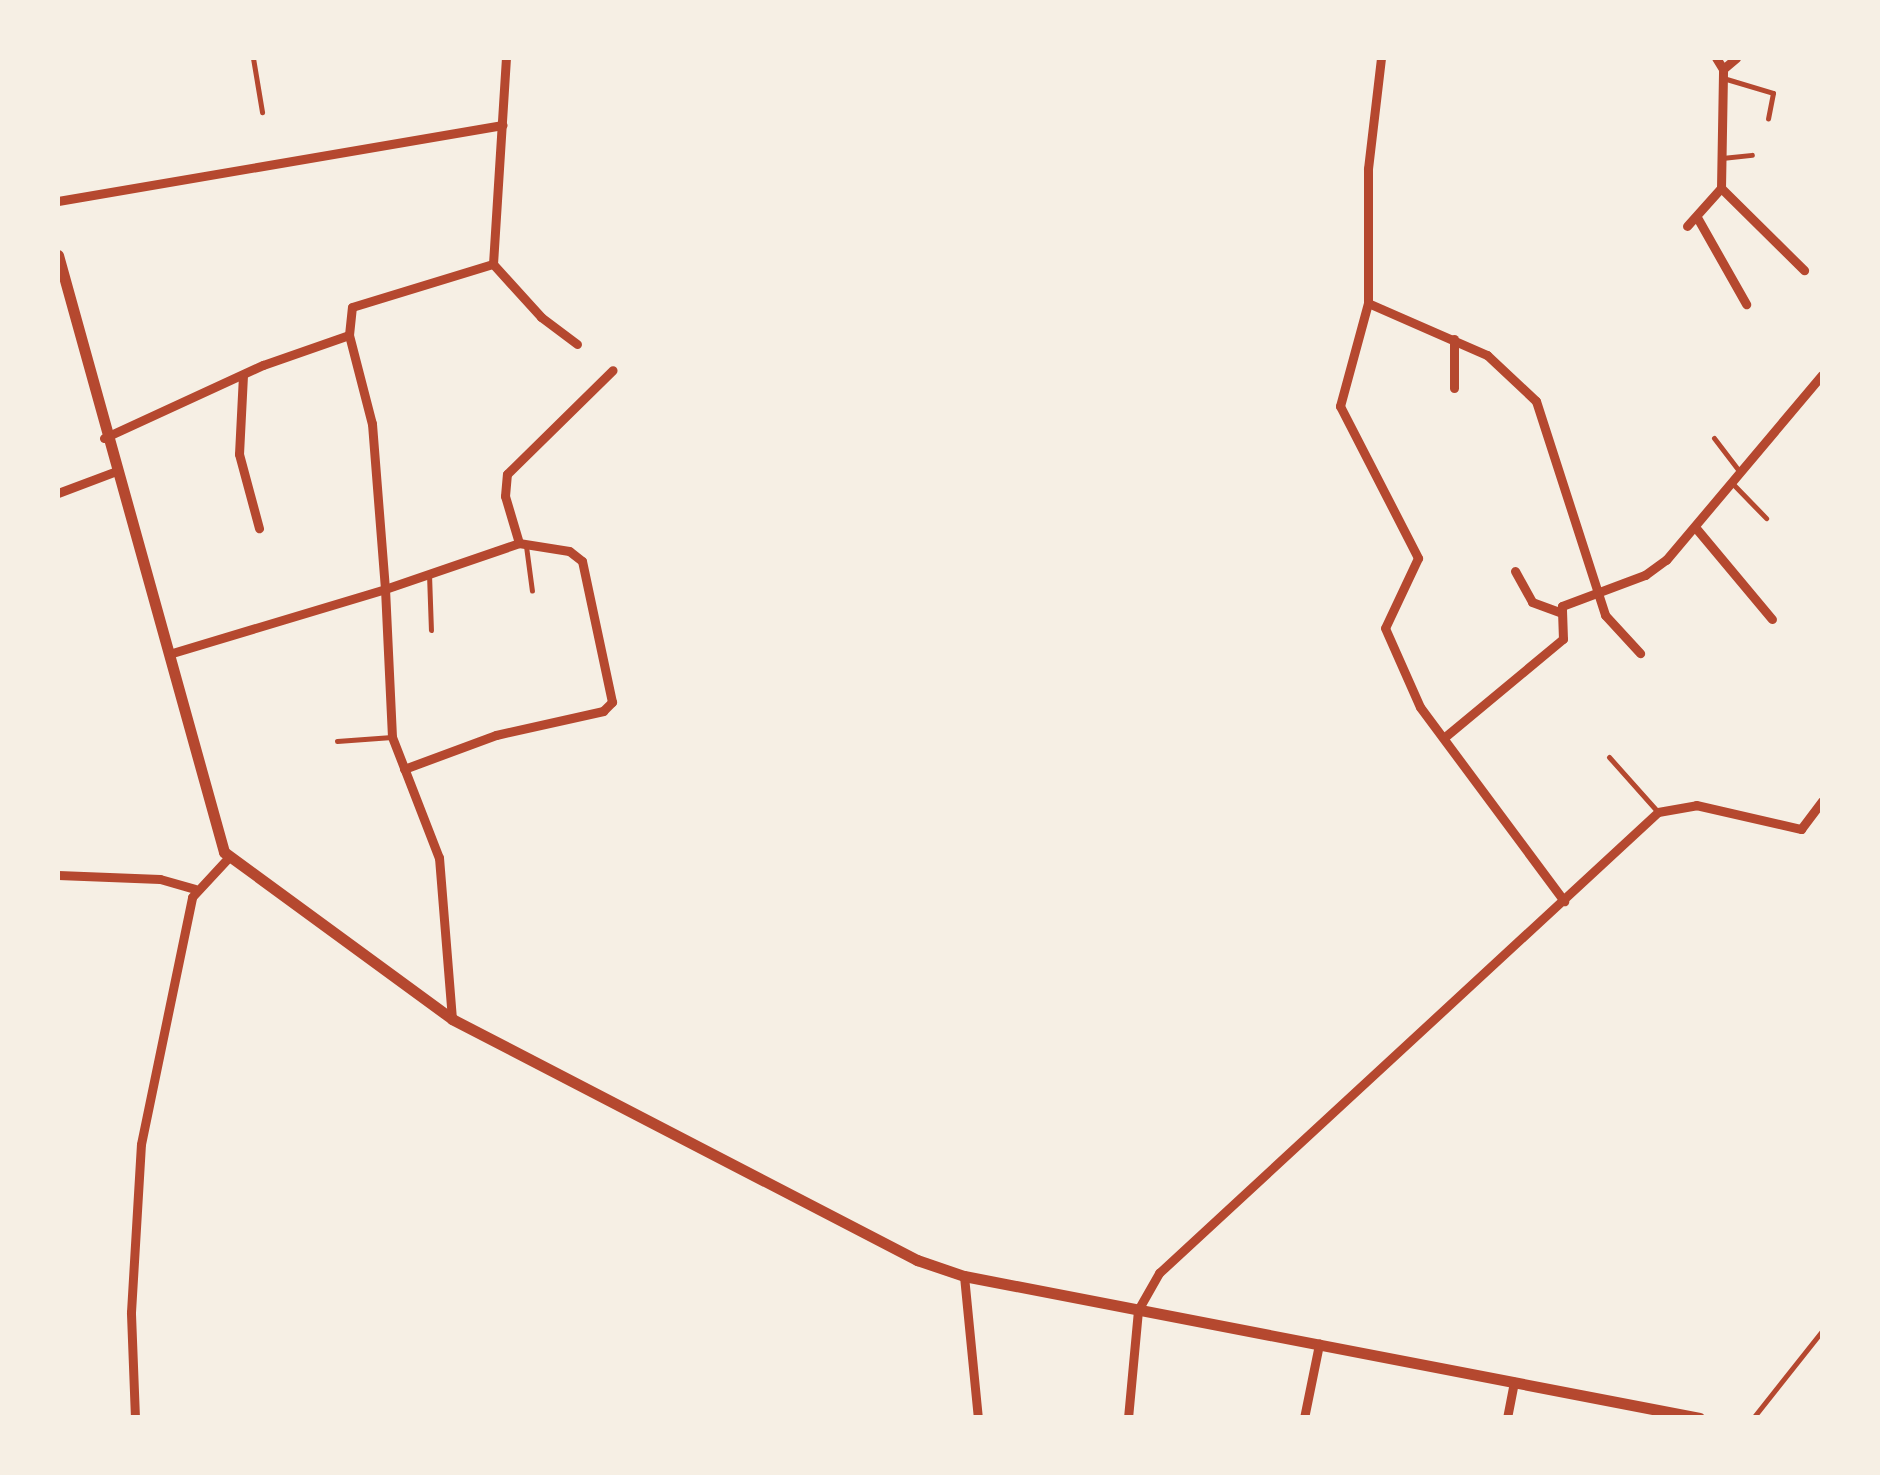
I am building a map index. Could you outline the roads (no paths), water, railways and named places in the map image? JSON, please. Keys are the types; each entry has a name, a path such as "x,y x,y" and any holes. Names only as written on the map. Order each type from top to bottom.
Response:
{"street":[{"path":"506,58 493,264 541,317 577,344"},
{"path":"1381,58 1369,152 1368,303 1340,406 1416,550 1418,566 1385,628 1420,707 1446,736 1564,901"},
{"path":"1687,226 1698,219 1721,188 1723,74 1716,58"},
{"path":"1723,74 1736,58"},
{"path":"58,201 503,125"},
{"path":"1721,188 1804,270"},
{"path":"1698,219 1746,304"},
{"path":"58,255 104,438 169,654 218,840 229,857 452,1019 918,1260 964,1276 1699,1418"},
{"path":"452,1019 439,858 392,737 372,424 349,335 352,307 367,297 493,264"},
{"path":"1368,303 1487,355 1545,416 1606,614 1640,654"},
{"path":"104,438 244,375 349,335"},
{"path":"1454,339 1454,388"},
{"path":"522,545 505,496 507,474 613,370"},
{"path":"244,375 239,454 259,528"},
{"path":"1516,571 1532,602 1559,612 1645,575 1694,528 1730,480 1822,375"},
{"path":"58,494 114,472"},
{"path":"1694,528 1772,620"},
{"path":"169,654 522,545 568,551 582,561 612,702 603,711 512,731 404,769"},
{"path":"1446,736 1563,639 1559,612"},
{"path":"1128,1418 1138,1310 1159,1273 1658,812 1696,805 1801,829 1822,801"},
{"path":"134,1418 136,1187 195,889 229,857"},
{"path":"58,875 160,879 195,889"},
{"path":"964,1276 978,1418"},
{"path":"1304,1418 1319,1344"},
{"path":"1507,1418 1514,1382"}],"lane":[{"path":"253,58 262,112"},
{"path":"1723,74 1773,93 1768,119"},
{"path":"1722,158 1752,156"},
{"path":"1714,438 1740,472"},
{"path":"1730,480 1766,518"},
{"path":"522,545 532,591"},
{"path":"429,574 431,630"},
{"path":"336,742 392,737"},
{"path":"1609,758 1658,812"},
{"path":"1753,1418 1822,1331"}]}
